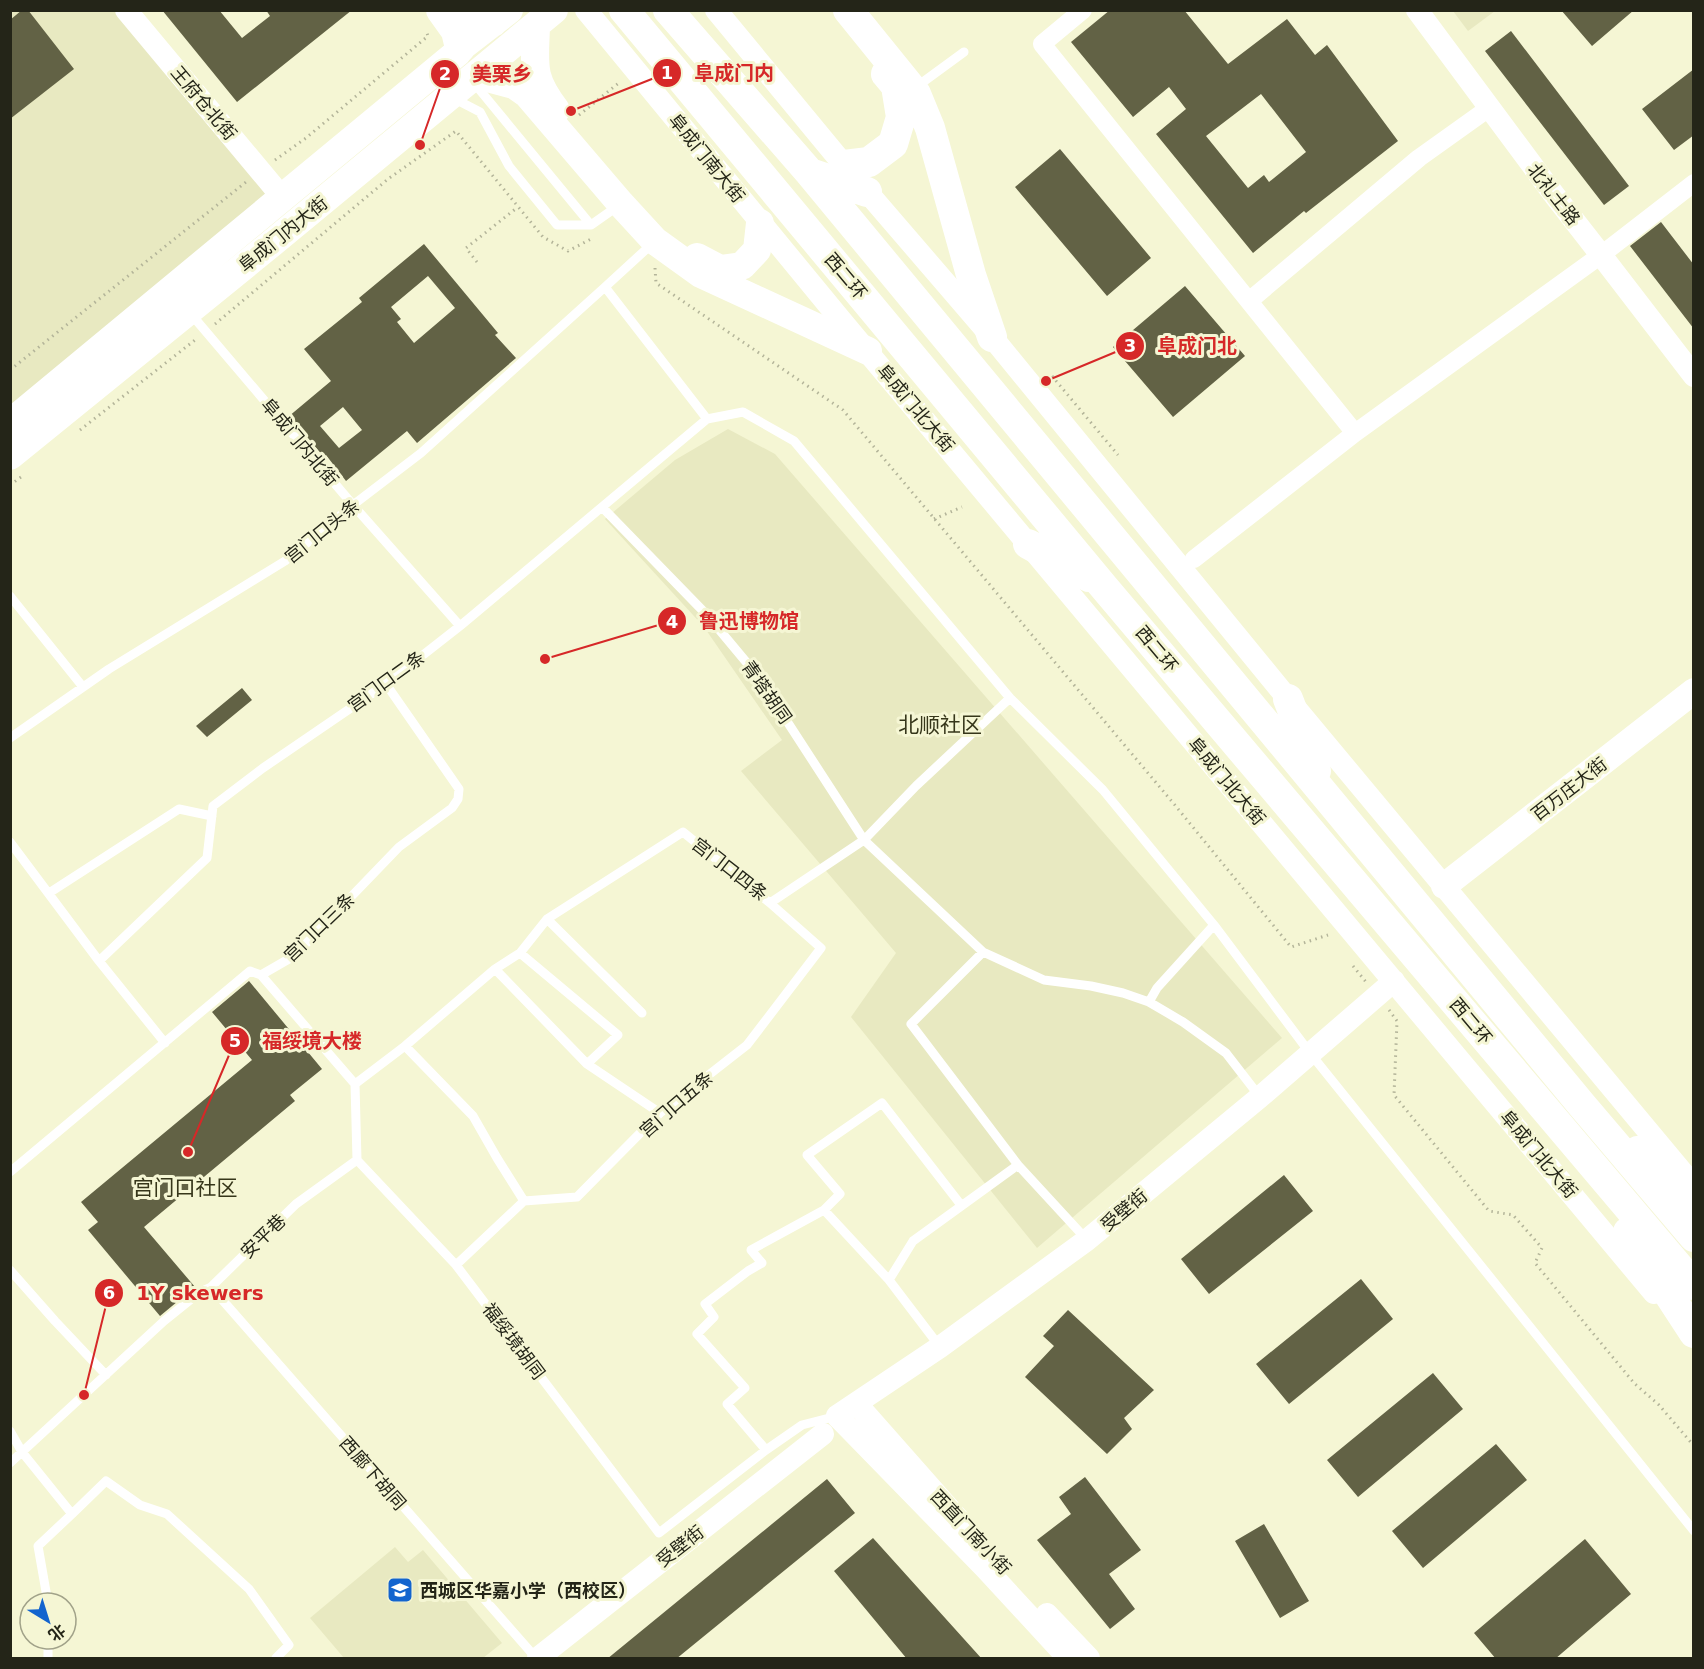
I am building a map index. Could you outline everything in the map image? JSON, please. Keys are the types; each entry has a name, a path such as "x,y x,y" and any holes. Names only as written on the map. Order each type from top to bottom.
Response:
{"highway":[{"name":"西二环","path":"624,10 1104,586 1694,1285"},
{"name":"西二环","path":"668,10 809,172 1581,1104 1694,1237"},
{"path":"836,10 896,86 902,117 893,144 869,162 844,165"},
{"path":"848,10 916,94 930,128 971,275 992,337"},
{"path":"434,19 456,31 460,48"},
{"path":"809,172 867,192"},
{"path":"1028,544 1104,586"},
{"path":"1288,699 1326,796"},
{"path":"1581,1104 1694,1196"},
{"path":"1558,1124 1694,1333"}],"main road":[{"path":"463,10 471,20 501,17"},
{"name":"阜成门内大街","path":"10,423 460,48 501,17"},
{"path":"545,18 534,69 538,84 625,200 650,246 701,274 868,351"},
{"name":"阜成门内大街","path":"20,463 197,321 466,84 545,18"},
{"path":"466,84 514,85 527,94 625,200 693,255 720,269 742,266 757,250 760,223"},
{"name":"百万庄大街","path":"1444,886 1694,691"}],"street":[{"name":"王府仓北街","path":"126,10 282,196"},
{"name":"阜成门南大街","path":"586,10 760,223"},
{"path":"716,10 844,165 992,337 1288,699 1694,1186"},
{"path":"1083,10 1042,44 1355,433"},
{"name":"北礼士路","path":"1417,10 1555,196 1694,376"},
{"path":"1249,301 1419,158 1489,108"},
{"path":"1194,559 1355,433 1602,255 1694,183"},
{"name":"阜成门北大街","path":"760,223 1028,544 1385,988 1694,1340"},
{"name":"受壁街","path":"847,1409 940,1347 1087,1240 1260,1097 1385,988"},
{"name":"西直门南小街","path":"847,1409 985,1568 1068,1659"},
{"name":"西直门南小街","path":"847,1409 973,1536 1089,1659"},
{"name":"受壁街","path":"537,1659 823,1434"}],"lane":[{"path":"922,82 964,52"},
{"path":"466,84 591,225"},
{"path":"466,84 509,166 557,225 591,225 625,200"},
{"name":"宫门口头条","path":"10,738 109,669 285,561 421,453 650,246"},
{"path":"605,287 707,419 743,412 794,441 1010,698 1103,790 1214,925 1310,1053 1694,1531"},
{"name":"阜成门内北街","path":"197,321 353,505 460,626"},
{"name":"宫门口二条","path":"212,816 213,806 254,774 386,684 460,626 707,419"},
{"name":"青塔胡同","path":"602,507 707,615 757,675 864,840 982,952 1044,980 1091,986 1149,1002 1183,1022 1226,1053 1260,1097"},
{"path":"10,596 83,687"},
{"name":"宫门口三条","path":"10,1172 250,971 261,975 294,956 399,847 452,808 458,799 459,789 386,684"},
{"name":"宫门口四条","path":"355,1084 405,1046 495,969 520,952 547,919 683,832 770,903 864,840 916,786 1010,698"},
{"path":"49,893 179,809 212,816 207,858 99,961"},
{"path":"10,842 99,961 165,1043"},
{"name":"宫门口五条","path":"524,1201 577,1197 660,1113 747,1045 821,948 770,903"},
{"path":"547,919 642,1013"},
{"path":"1149,1002 1157,988 1214,925"},
{"path":"520,952 618,1035 587,1064"},
{"path":"982,952 911,1024 1018,1165 1087,1240"},
{"path":"495,969 587,1064 660,1113"},
{"path":"261,975 355,1084 357,1160"},
{"path":"405,1046 473,1116 496,1158 524,1201 456,1265"},
{"path":"847,1409 802,1425 766,1450 727,1404 745,1388 697,1334 714,1317 705,1305 748,1271 762,1263 752,1250 824,1210 840,1194 807,1155 882,1103 961,1205"},
{"name":"福绥境胡同","path":"357,1160 456,1265 659,1533 766,1450"},
{"name":"安平巷","path":"10,1463 164,1321 200,1292 211,1287 296,1204 357,1160"},
{"path":"889,1280 913,1240 1018,1165"},
{"path":"824,1210 889,1280 940,1347"},
{"path":"10,1270 106,1375"},
{"name":"西廊下胡同","path":"211,1287 537,1659"},
{"path":"10,1431 22,1452 72,1514"},
{"path":"46,1591 39,1546 106,1481 140,1505 167,1514 249,1589 289,1645 276,1659"}],"path":[{"path":"10,370 230,194 306,138 428,36 434,19"},
{"path":"579,115 622,81"},
{"path":"76,434 197,321 456,131 518,207 466,248 477,262"},
{"path":"650,246 655,258 656,283 843,410 1291,947 1328,935"},
{"path":"1052,376 1118,455"},
{"path":"10,485 20,463"},
{"path":"934,519 962,507"},
{"path":"1349,961 1385,988 1397,1021 1394,1095 1489,1211 1513,1215 1542,1248 1535,1263 1634,1383 1659,1405 1694,1446"}],"shaded area":[{"path":"11,11 126,11 282,196 11,432"},
{"path":"1453,11 1495,11 1468,31"},
{"path":"728,429 775,454 1282,1038 1037,1248 851,1017 896,953 741,771 782,740 704,627 605,519 675,460"},
{"name":"西城区华嘉小学（西校区）","path":"395,1547 408,1562 423,1550 502,1643 483,1658 344,1658 310,1618"}],"building":[{"path":"22,10 28,10 74,69 10,119 10,20"},
{"path":"162,10 219,10 242,38 270,16 266,10 352,10 237,102"},
{"path":"1110,10 1184,10 1228,64 1287,19 1315,55 1327,45 1398,141 1306,213 1304,211 1253,253 1156,134 1186,109 1169,87 1133,117 1071,42","holes":["1261,94 1306,152 1269,182 1264,175 1248,188 1206,136"]},
{"path":"1561,10 1634,10 1592,46"},
{"path":"1511,31 1629,186 1604,205 1485,51"},
{"path":"1694,69 1694,135 1674,150 1642,109"},
{"path":"1060,149 1151,258 1107,296 1015,187"},
{"path":"1661,222 1694,265 1694,329 1630,246"},
{"path":"424,244 498,333 495,335 516,358 417,443 407,431 346,481 326,455 324,457 288,417 331,381 304,349 362,302 359,298","holes":["428,276 455,308 414,343 397,322 401,319 391,307","343,407 362,430 339,448 320,426"]},
{"path":"1185,286 1245,356 1173,417 1113,347"},
{"path":"242,688 252,700 207,737 196,726"},
{"path":"249,981 322,1069 290,1095 295,1101 144,1227 195,1287 160,1316 88,1230 98,1222 81,1202 252,1060 212,1012"},
{"path":"1284,1175 1313,1211 1209,1294 1181,1259"},
{"path":"1361,1279 1393,1319 1289,1404 1256,1364"},
{"path":"1068,1310 1154,1390 1124,1418 1132,1429 1107,1454 1025,1377 1054,1346 1043,1336"},
{"path":"1433,1373 1463,1409 1358,1497 1327,1460"},
{"path":"1496,1444 1527,1480 1423,1568 1392,1531"},
{"path":"1085,1477 1141,1550 1109,1574 1135,1609 1110,1629 1037,1540 1071,1514 1059,1497"},
{"path":"827,1479 855,1513 676,1659 607,1659"},
{"path":"1264,1524 1309,1601 1280,1618 1235,1541"},
{"path":"873,1538 982,1659 907,1659 834,1571"},
{"path":"1585,1539 1631,1594 1555,1659 1496,1659 1474,1633"}],"place":[{"name":"阜成门内","path":"571,111"},
{"name":"美栗乡","path":"420,145"},
{"name":"阜成门北","path":"1046,381"},
{"name":"鲁迅博物馆","path":"545,659"},
{"name":"福绥境大楼","path":"188,1152"},
{"name":"1Y skewers","path":"84,1395"},
{"name":"西城区华嘉小学（西校区）","path":"400,1590"}],"district":[{"name":"北顺社区","path":"940,725"},
{"name":"宫门口社区","path":"185,1188"}]}
